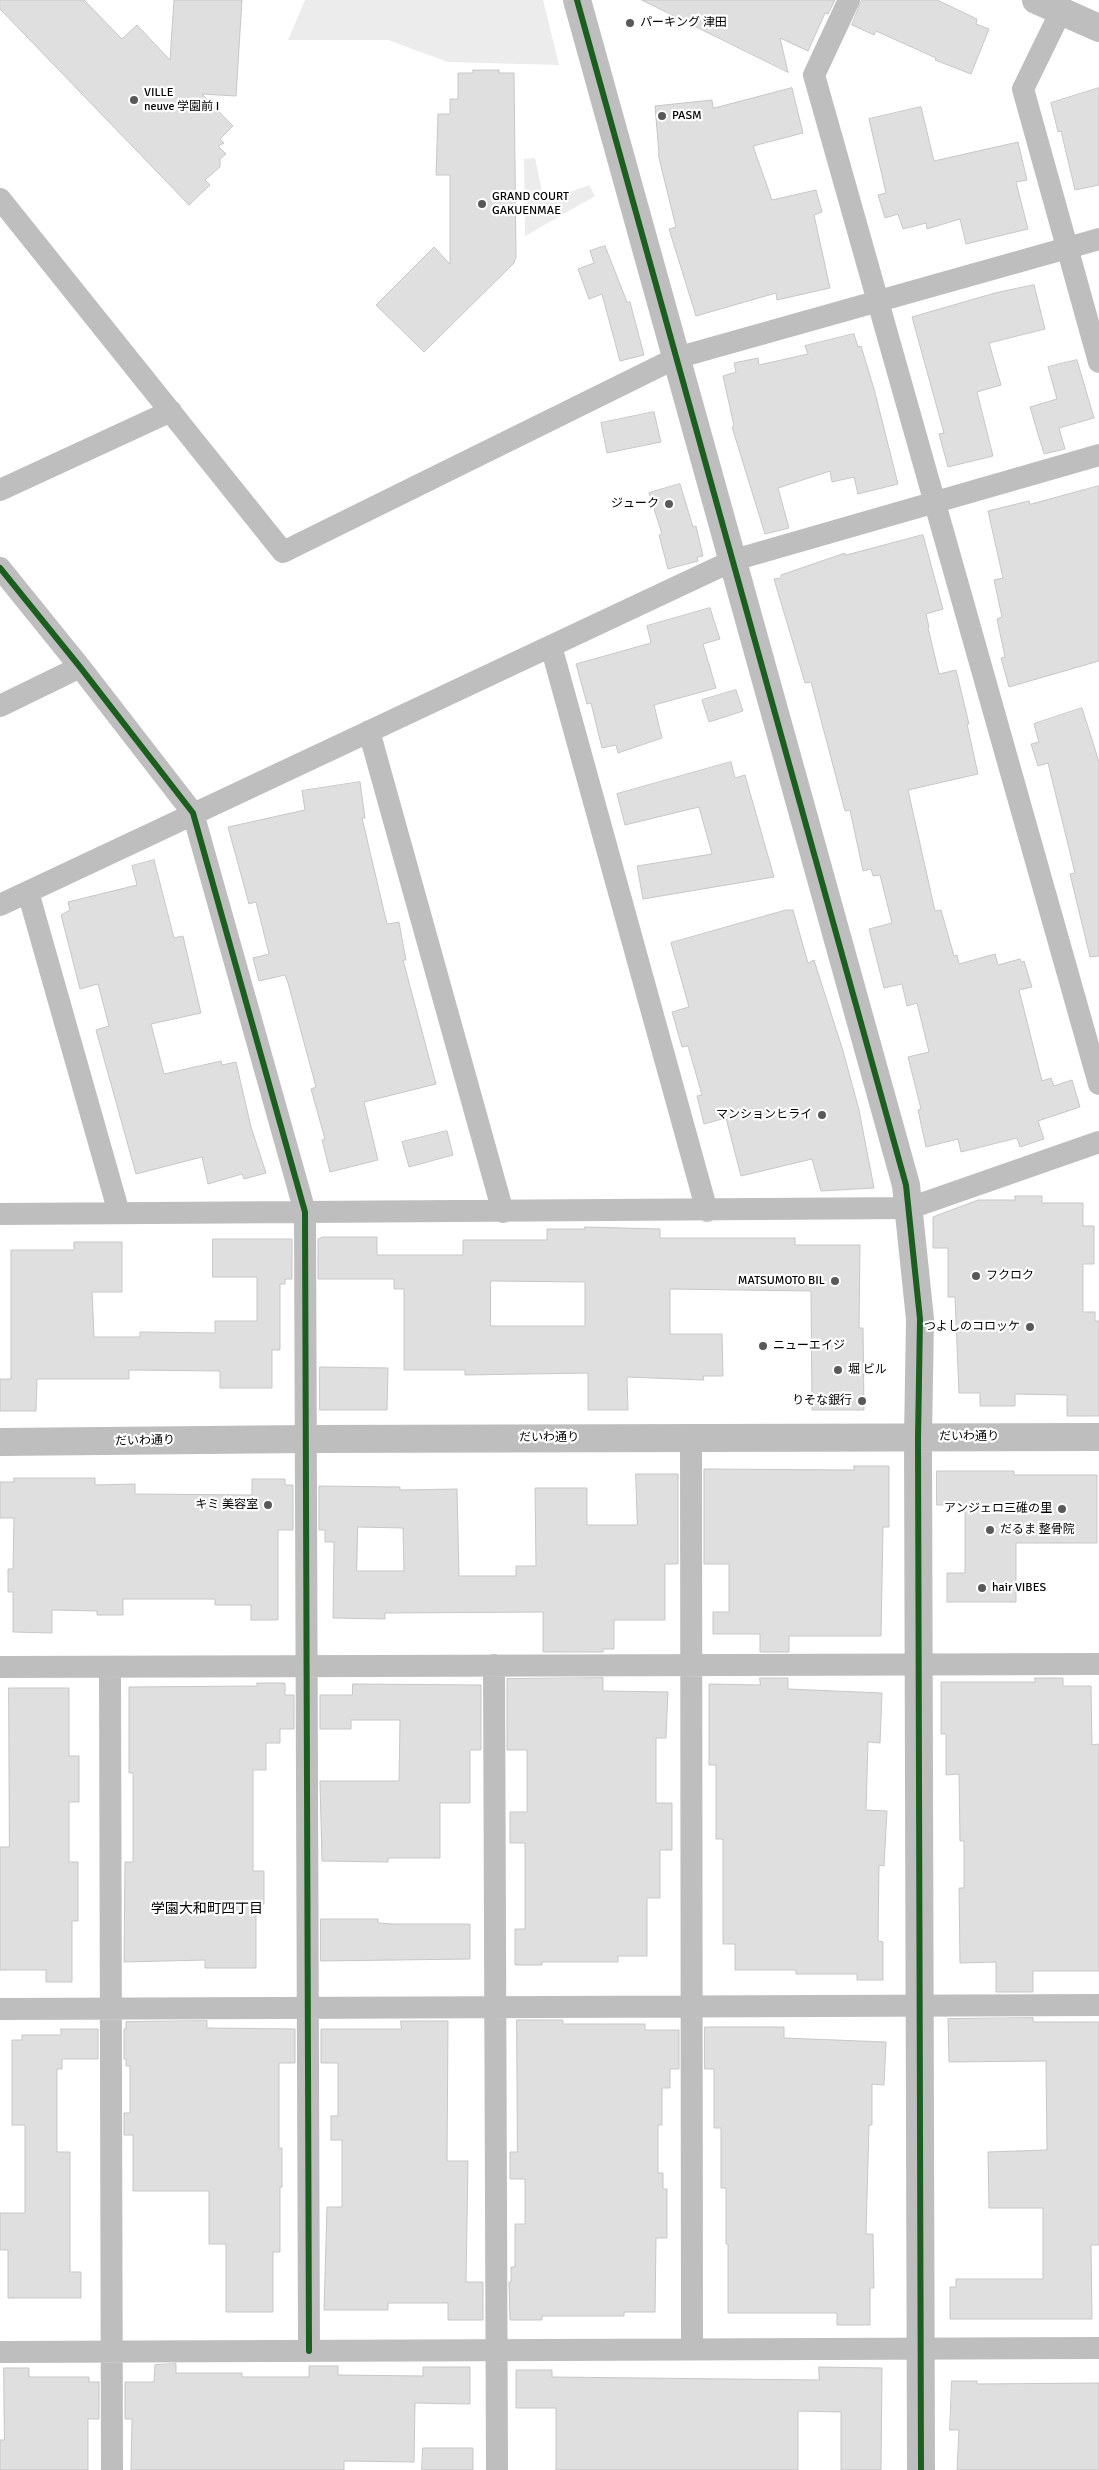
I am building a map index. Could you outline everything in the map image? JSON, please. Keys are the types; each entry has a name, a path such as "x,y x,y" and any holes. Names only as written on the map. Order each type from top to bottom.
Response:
{"street":[{"path":"577,0 734,560 906,1185 910,1208 920,1319 918,1438 921,2470"},
{"path":"849,0 814,75 1099,1084"},
{"path":"1036,0 1099,28"},
{"path":"1061,11 1023,90 1099,362"},
{"path":"0,199 283,552 676,358 1099,239"},
{"path":"0,490 171,411"},
{"path":"0,905 734,560 1099,455"},
{"path":"0,568 80,667 193,813 305,1212 309,2351"},
{"path":"551,646 707,1211"},
{"path":"0,706 80,667"},
{"path":"369,731 503,1212"},
{"path":"28,892 119,1214"},
{"path":"0,1214 707,1211 910,1208 1099,1142"},
{"name":"だいわ通り","path":"0,1442 306,1439 1099,1437"},
{"path":"691,1438 692,2349"},
{"path":"0,1667 1099,1664"},
{"path":"494,1665 497,2470"},
{"path":"110,1667 112,2470"},
{"path":"0,2009 1099,2006"},
{"path":"0,2352 1099,2348"}],"shaded area":[{"path":"305,0 543,0 559,65 448,62 388,40 288,40"},
{"path":"535,158 544,202 589,185 595,196 525,236 524,159"}],"building":[{"name":"VILLE neuve 学園前 I","path":"0,0 84,0 122,39 137,25 170,60 174,0 242,0 236,96 202,94 233,126 220,139 224,143 218,146 226,154 220,159 220,167 205,180 210,185 189,205 0,9"},
{"path":"642,0 835,0 828,14 825,13 808,51 780,38 788,72"},
{"path":"862,0 937,0 977,19 976,24 989,29 971,74 935,60 936,58 876,31 874,35 852,25"},
{"name":"GRAND COURT GAKUENMAE","path":"473,70 499,70 499,73 514,73 516,257 514,263 424,352 376,305 434,247 450,264 450,175 436,175 438,114 450,114 450,99 458,99 458,73 473,73"},
{"path":"792,88 803,133 753,146 772,200 816,190 822,212 814,215 830,288 777,300 776,293 696,316 669,229 676,227 658,154 655,106 712,100 713,108"},
{"path":"1099,88 1099,185 1075,190 1061,131 1058,132 1051,103"},
{"path":"921,107 934,161 1018,142 1027,180 1016,182 1028,229 966,244 960,219 927,229 926,223 903,229 898,214 885,218 878,195 886,193 869,119"},
{"path":"605,246 627,302 630,302 644,355 620,361 602,294 589,299 578,269 594,263 590,251"},
{"path":"1034,285 1045,329 989,343 1001,385 977,392 993,456 948,467 939,434 944,433 912,317 995,293"},
{"path":"854,334 858,347 861,346 874,389 898,484 858,494 854,477 832,482 830,471 778,488 789,528 765,534 732,427 734,426 723,376 736,372 734,363 758,358 759,365 808,354 805,346"},
{"path":"1077,360 1094,418 1059,428 1065,449 1044,454 1030,407 1057,399 1048,367"},
{"path":"654,412 661,442 607,453 601,423"},
{"path":"680,484 693,527 696,526 703,556 697,557 698,561 668,569 659,535 662,534 649,493"},
{"path":"1099,486 1099,661 1009,687 1001,658 1005,657 997,619 1002,617 994,580 1003,578 988,511 1029,501 1030,504"},
{"path":"923,535 943,609 926,614 928,628 939,674 956,670 969,724 967,724 978,774 908,790 935,911 941,910 954,956 957,955 959,964 995,954 998,965 1020,959 1021,962 1024,961 1032,987 1019,990 1042,1081 1051,1078 1054,1086 1072,1080 1080,1107 1038,1121 1044,1139 1020,1147 1017,1138 961,1152 958,1139 926,1147 918,1110 921,1109 908,1057 929,1052 917,1003 907,1006 902,984 884,988 869,929 892,923 880,875 873,876 871,869 863,871 850,810 845,811 811,682 805,683 774,579 845,553 845,555"},
{"path":"710,608 720,639 703,644 716,688 654,705 662,738 618,753 616,745 602,748 591,703 587,704 576,664 651,643 647,626"},
{"path":"736,690 743,711 709,722 702,700"},
{"path":"1082,708 1099,762 1099,956 1090,957 1070,874 1075,873 1048,763 1038,766 1031,744 1039,742 1034,724"},
{"path":"731,762 735,778 745,775 774,877 643,899 637,866 712,854 699,807 625,825 617,794"},
{"path":"360,782 365,818 362,818 387,924 399,922 406,960 403,960 436,1084 364,1102 378,1160 330,1172 322,1140 325,1139 311,1089 316,1087 288,983 285,975 259,981 253,958 269,954 256,902 249,904 228,827 305,810 302,791"},
{"path":"154,860 174,938 183,936 201,1013 151,1024 164,1074 221,1061 222,1065 236,1062 251,1127 266,1173 244,1179 242,1174 208,1184 202,1157 136,1174 96,1030 109,1026 98,984 80,989 61,915 70,910 68,902 137,885 132,866"},
{"path":"786,910 793,910 808,963 814,960 843,1051 859,1110 874,1188 821,1191 812,1159 741,1176 726,1118 704,1124 697,1096 702,1095 688,1046 682,1047 672,1012 689,1007 671,943"},
{"path":"447,1131 453,1155 409,1167 402,1142"},
{"path":"1015,1196 1042,1196 1042,1203 1083,1203 1083,1226 1094,1226 1094,1264 1083,1264 1083,1312 1095,1312 1095,1321 1099,1321 1099,1416 1067,1416 1067,1395 1015,1394 1015,1406 980,1406 980,1393 959,1393 955,1297 948,1297 948,1248 933,1248 933,1217 978,1200 1015,1200"},
{"path":"585,1227 660,1229 660,1238 795,1238 795,1245 860,1245 859,1328 863,1328 864,1410 812,1410 811,1291 670,1289 670,1334 722,1334 723,1376 703,1376 704,1380 627,1377 628,1410 588,1410 588,1373 465,1375 465,1370 404,1370 404,1289 394,1289 394,1279 318,1279 318,1239 323,1237 377,1237 377,1255 463,1255 463,1240 547,1240 547,1229 585,1229","holes":["491,1281 585,1282 585,1326 491,1326"]},
{"path":"213,1239 292,1239 292,1279 285,1279 285,1284 280,1284 280,1350 272,1350 272,1388 220,1388 220,1371 129,1370 129,1379 37,1379 36,1411 0,1411 0,1379 11,1379 11,1250 74,1250 74,1242 122,1242 122,1292 92,1292 94,1337 140,1337 140,1332 215,1333 215,1321 257,1321 257,1277 213,1277"},
{"path":"320,1367 388,1368 387,1410 320,1410"},
{"path":"854,1466 889,1466 889,1527 883,1527 881,1636 789,1636 789,1652 760,1652 760,1634 713,1634 713,1612 729,1612 729,1564 704,1564 704,1469 854,1470"},
{"path":"937,1471 1014,1471 1014,1475 1097,1475 1097,1543 1016,1543 1016,1602 947,1602 947,1573 965,1573 965,1505 937,1505"},
{"path":"636,1474 678,1474 678,1564 665,1564 665,1620 614,1620 614,1649 603,1649 603,1652 543,1652 543,1612 385,1613 385,1619 333,1618 334,1542 325,1542 325,1530 319,1530 319,1486 400,1487 400,1490 457,1489 459,1576 516,1576 516,1566 536,1566 535,1488 587,1488 587,1525 637,1525","holes":["358,1527 403,1528 404,1571 357,1571"]},
{"path":"14,1478 95,1478 95,1485 135,1484 135,1494 252,1495 252,1479 285,1479 285,1485 293,1485 293,1530 278,1530 278,1620 251,1620 251,1605 215,1605 215,1599 123,1599 123,1615 97,1615 97,1611 52,1610 52,1633 13,1632 13,1592 8,1592 8,1569 13,1569 14,1518 0,1518 0,1482 14,1482"},
{"path":"603,1678 603,1691 668,1692 666,1738 656,1738 656,1803 672,1803 672,1850 660,1850 660,1898 647,1898 647,1956 618,1956 618,1962 542,1962 542,1965 515,1965 515,1929 525,1929 525,1843 510,1843 510,1812 527,1812 527,1750 507,1750 507,1679"},
{"path":"760,1678 788,1678 788,1689 882,1693 880,1743 868,1742 866,1810 887,1811 884,1866 879,1865 878,1941 883,1942 883,1980 857,1980 857,1974 796,1974 796,1970 735,1970 735,1944 723,1944 723,1839 716,1839 716,1765 709,1765 709,1684 760,1685"},
{"path":"1035,1678 1063,1678 1063,1686 1091,1686 1092,1745 1099,1744 1099,1971 1033,1971 1033,1992 996,1992 996,1962 960,1963 959,1888 964,1888 964,1841 960,1841 959,1774 946,1775 946,1734 941,1734 941,1682 1035,1682"},
{"path":"257,1683 285,1683 285,1695 294,1695 294,1729 280,1729 280,1743 266,1743 266,1770 253,1770 253,1871 264,1871 264,1904 256,1904 256,1968 205,1968 205,1960 124,1962 125,1862 133,1862 133,1773 129,1773 129,1687 257,1686"},
{"path":"353,1684 481,1685 481,1750 470,1750 470,1803 440,1803 440,1858 388,1858 388,1862 322,1861 320,1781 399,1781 400,1720 351,1720 351,1729 320,1729 320,1695 352,1695"},
{"path":"9,1688 69,1688 69,1756 79,1756 79,1802 69,1802 69,1862 78,1862 78,1921 72,1921 72,1982 46,1982 46,1970 0,1970 0,1847 9,1847"},
{"path":"321,1919 378,1919 378,1923 393,1924 470,1924 470,1959 321,1961"},
{"path":"1033,2018 1033,2022 1099,2022 1099,2245 1091,2245 1092,2319 950,2319 950,2287 956,2287 956,2279 1043,2279 1043,2208 989,2208 988,2152 1047,2150 1046,2061 949,2062 948,2019"},
{"path":"517,2020 563,2020 563,2024 645,2024 645,2030 679,2030 679,2069 670,2069 670,2088 662,2088 662,2125 658,2125 658,2173 663,2173 663,2189 667,2189 667,2238 656,2238 655,2312 624,2312 624,2316 542,2316 542,2320 510,2320 509,2282 511,2282 511,2267 515,2267 515,2224 525,2224 525,2179 510,2179 510,2152 517,2152"},
{"path":"207,2021 207,2028 295,2029 295,2063 279,2063 279,2148 282,2148 282,2187 280,2187 280,2252 273,2252 273,2312 226,2312 226,2244 209,2244 209,2191 133,2191 133,2135 124,2135 124,2113 130,2113 130,2066 126,2066 126,2059 124,2059 124,2029 126,2029 126,2022"},
{"path":"401,2021 448,2021 447,2161 468,2161 466,2282 483,2282 483,2320 448,2320 448,2303 388,2303 388,2310 324,2310 327,2207 342,2207 342,2140 331,2140 331,2116 338,2116 338,2063 321,2063 321,2029 401,2029"},
{"path":"705,2027 784,2027 784,2038 886,2042 884,2085 872,2084 872,2125 869,2125 866,2234 873,2234 874,2288 870,2288 870,2325 837,2325 837,2313 728,2313 726,2188 721,2188 721,2128 714,2128 714,2069 705,2069"},
{"path":"61,2029 98,2029 98,2059 62,2059 62,2069 57,2069 57,2152 70,2152 70,2272 81,2272 81,2298 8,2298 8,2250 0,2250 0,2213 25,2213 25,2125 12,2125 12,2040 22,2040 22,2035 61,2035"},
{"path":"176,2364 176,2373 242,2373 242,2377 309,2377 309,2366 338,2366 338,2375 423,2376 423,2367 470,2367 470,2404 415,2403 414,2462 344,2461 344,2470 131,2470 132,2419 125,2419 125,2382 154,2382 155,2365"},
{"path":"819,2367 882,2368 881,2470 841,2470 841,2412 798,2411 798,2470 556,2470 556,2408 516,2408 516,2370 552,2370 552,2377 819,2380"},
{"path":"4,2368 29,2368 29,2377 89,2377 89,2382 99,2382 99,2419 88,2419 88,2470 0,2470 0,2440 4,2440"},
{"path":"952,2381 977,2381 977,2384 1099,2383 1099,2470 957,2470 959,2430 950,2430"},
{"path":"423,2448 473,2448 473,2470 422,2470"}],"cycle path":[{"path":"577,0 906,1185 920,1319 918,1438 921,2470"},
{"path":"0,568 80,667 193,813 305,1212 309,2351"}],"place":[{"name":"パーキング 津田","path":"630,23"},
{"name":"VILLE neuve 学園前 I","path":"134,100"},
{"name":"PASM","path":"662,116"},
{"name":"GRAND COURT GAKUENMAE","path":"482,204"},
{"name":"ジューク","path":"669,504"},
{"name":"マンションヒライ","path":"822,1115"},
{"name":"フクロク","path":"976,1276"},
{"name":"MATSUMOTO BIL","path":"835,1281"},
{"name":"つよしのコロッケ","path":"1030,1327"},
{"name":"ニューエイジ","path":"763,1346"},
{"name":"堀 ビル","path":"838,1370"},
{"name":"りそな銀行","path":"862,1401"},
{"name":"キミ 美容室","path":"268,1505"},
{"name":"アンジェロ三碓の里","path":"1062,1509"},
{"name":"だるま 整骨院","path":"990,1530"},
{"name":"hair VIBES","path":"982,1588"}],"district":[{"name":"学園大和町四丁目","path":"207,1909"}]}
